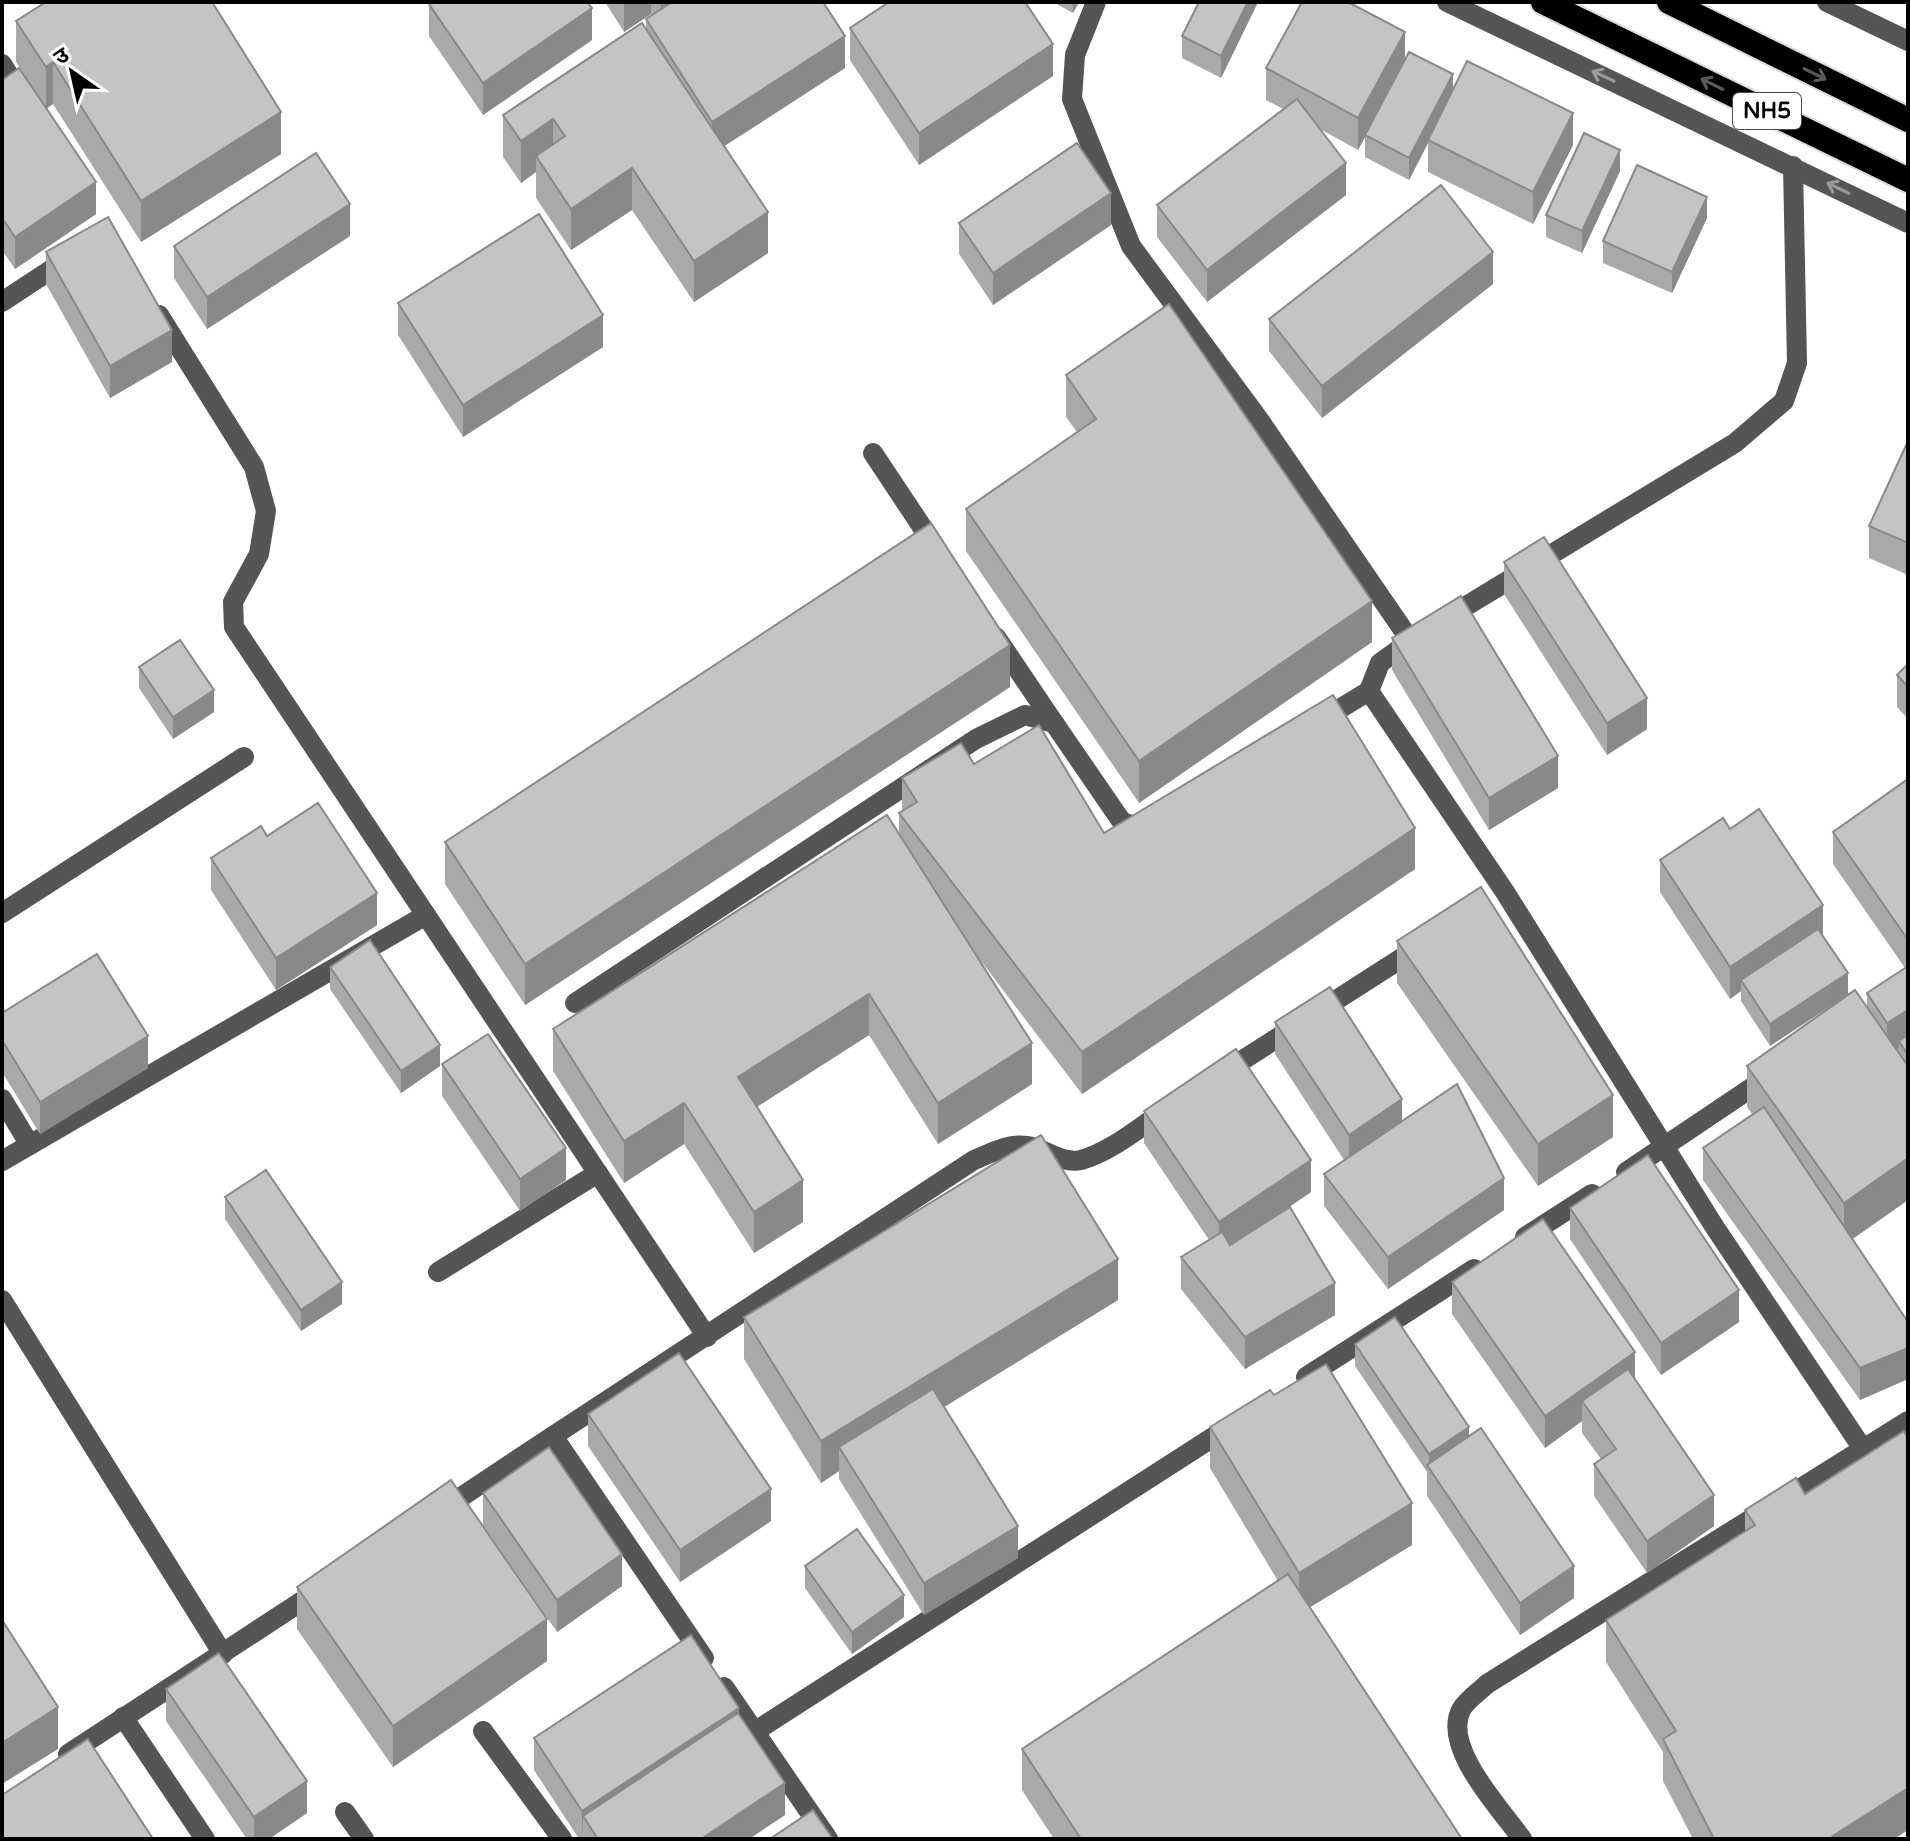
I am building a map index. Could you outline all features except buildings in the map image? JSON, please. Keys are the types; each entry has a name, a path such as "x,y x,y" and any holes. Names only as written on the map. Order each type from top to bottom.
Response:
{"highway":[{"name":"NH5","path":"1543,2 1908,180"},
{"name":"NH5","path":"1669,2 1908,120"}],"street":[{"path":"1096,2 1075,55 1072,99 1131,246 1260,421 1410,640"},
{"name":"NH5","path":"1447,2 1908,223"},
{"path":"1827,2 1908,41"},
{"path":"2,64 34,116"},
{"path":"1303,732 1369,691 1380,663 1410,640 1735,443 1784,401 1797,363 1793,166"},
{"path":"2,302 81,250"},
{"path":"148,298 254,467 266,511 259,554 233,602 234,627 707,1337"},
{"path":"873,453 950,569"},
{"path":"985,621 1122,822 1139,827 1171,813"},
{"path":"1369,691 1498,896 1666,1146 1714,1226 1863,1449"},
{"path":"575,1003 990,731 1025,715 1054,723"},
{"path":"2,913 244,757"},
{"path":"2,1161 426,915"},
{"path":"1204,1085 1439,934"},
{"path":"1291,1387 1785,1066"},
{"path":"2,1099 30,1145"},
{"path":"421,1523 974,1160 1003,1147 1027,1146 1061,1159 1079,1160 1100,1152 1178,1102"},
{"path":"438,1272 598,1173"},
{"path":"2,1300 223,1654"},
{"path":"754,1732 1250,1413"},
{"path":"1522,1839 1463,1757 1456,1727 1462,1708 1487,1684 1908,1421"},
{"path":"553,1436 828,1839"},
{"path":"50,1767 342,1575"},
{"path":"123,1717 205,1839"},
{"path":"483,1731 562,1839"},
{"path":"345,1812 364,1839"}]}
